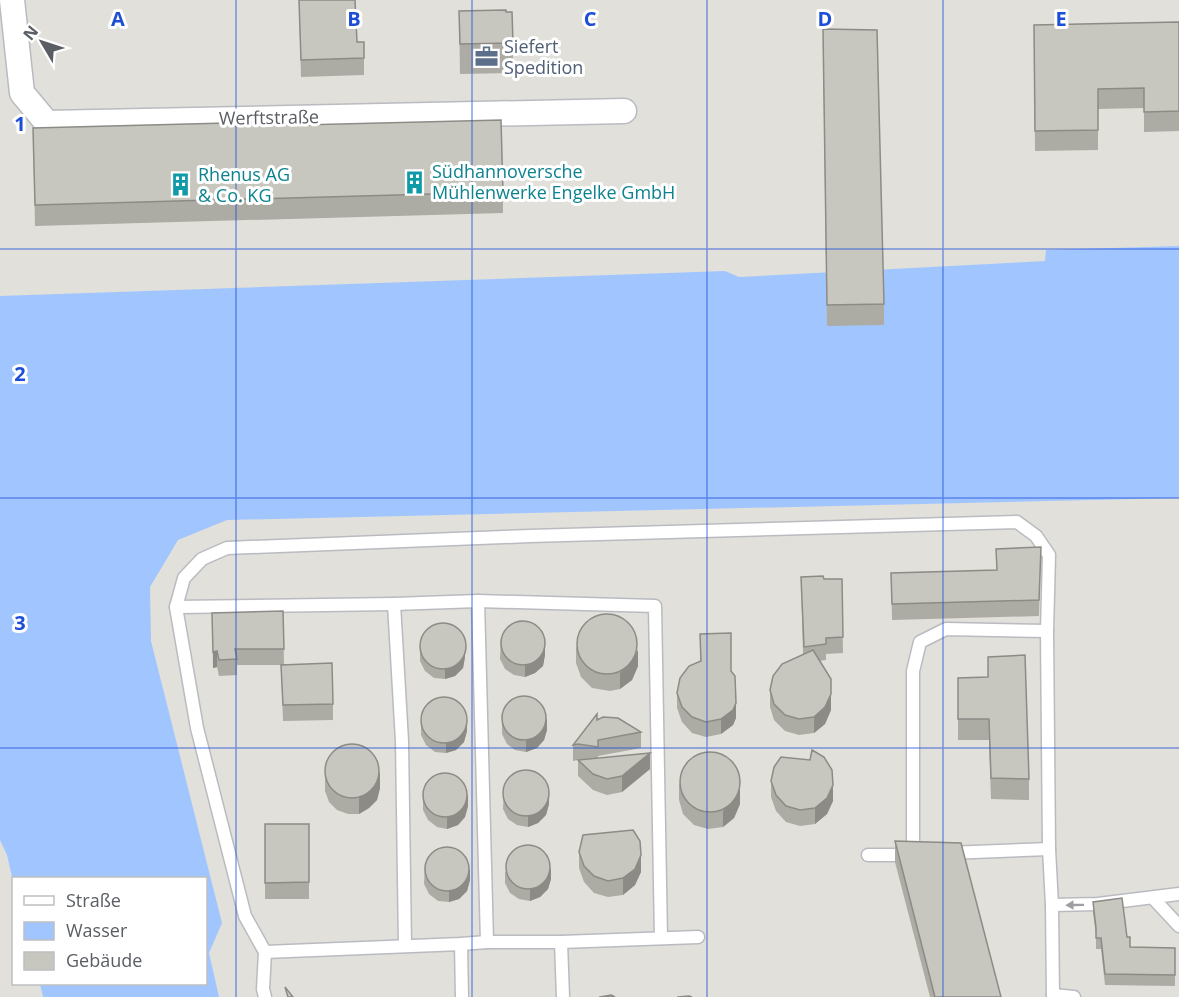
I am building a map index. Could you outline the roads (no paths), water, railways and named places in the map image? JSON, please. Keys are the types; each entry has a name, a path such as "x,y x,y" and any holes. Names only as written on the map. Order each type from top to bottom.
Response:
{"street":[{"name":"Werftstraße","path":"12,0 22,93 47,123 624,111"}],"lane":[{"path":"265,997 263,989 266,952 245,916 197,728 176,607 184,578 202,559 227,548 531,536 1017,522 1036,536 1050,555 1047,631 1053,996 1074,997"},
{"path":"478,601 488,942"},
{"path":"176,607 478,601 655,606 661,938"},
{"path":"394,604 402,741 405,946"},
{"path":"924,854 914,671 920,642 946,629 1047,631"},
{"path":"868,855 1049,849"},
{"path":"1052,905 1098,904 1179,894"},
{"path":"1153,898 1179,926"},
{"path":"266,952 488,942 698,937"},
{"path":"561,942 563,997"},
{"path":"461,944 462,997"}],"water":[{"path":"1179,246 1179,498 227,520 178,540 150,587 151,641 222,923 209,953 219,997 43,997 40,985 207,985 207,877 12,877 7,855 0,840 0,296 725,271 739,277 1045,261 1046,250"}],"place":[{"name":"Siefert Spedition","path":"486,57"},
{"name":"Südhannoversche Mühlenwerke Engelke GmbH","path":"414,182"},
{"name":"Rhenus AG & Co. KG","path":"180,185"}]}
